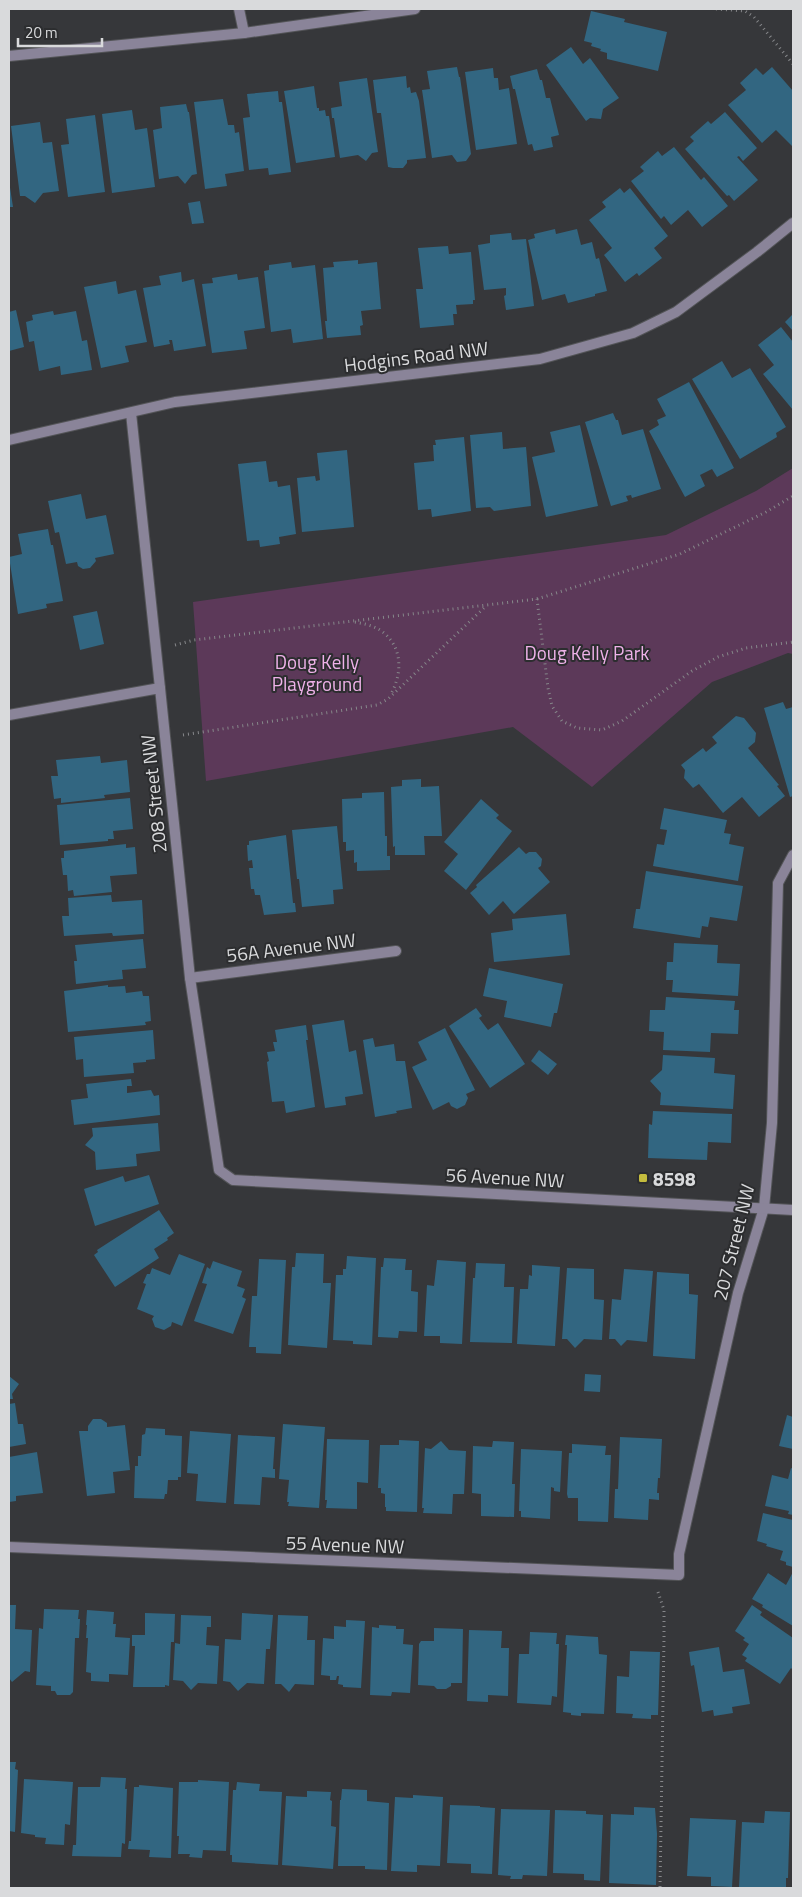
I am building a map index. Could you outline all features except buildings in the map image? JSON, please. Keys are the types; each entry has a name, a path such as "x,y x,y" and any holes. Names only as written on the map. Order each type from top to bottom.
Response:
{"street":[{"path":"239,9 244,33"},
{"path":"9,56 244,33 415,9"},
{"name":"Hodgins Road NW","path":"9,440 175,402 540,359 633,333 676,312 757,252 793,222"},
{"name":"208 Street NW","path":"131,413 190,978 219,1170"},
{"path":"9,715 160,688"},
{"name":"207 Street NW","path":"679,1575 679,1554 738,1292 764,1208 772,1123 778,883 793,855"},
{"name":"56A Avenue NW","path":"190,978 396,951"},
{"name":"56 Avenue NW","path":"219,1170 233,1180 793,1210"},
{"name":"55 Avenue NW","path":"9,1547 679,1575"}],"path":[{"path":"716,9 745,11 754,17 793,64"},
{"path":"194,640 537,600 680,554 766,512 793,496"},
{"path":"537,600 552,706 562,721 576,728 602,730 622,722 692,671 718,657 746,648 793,642"},
{"path":"206,732 377,705 388,699 486,605"},
{"path":"352,621 384,632 392,642 400,664 399,676 388,699"},
{"path":"653,1574 664,1610 660,1888"}],"green space":[{"name":"Doug Kelly Park","path":"793,468 793,654 788,653 712,682 592,787 513,727 206,781 193,602 666,535 756,491"}],"place":[{"name":"8598","path":"643,1178"}],"park label":[{"name":"Doug Kelly Playground","path":"317,672"}]}
